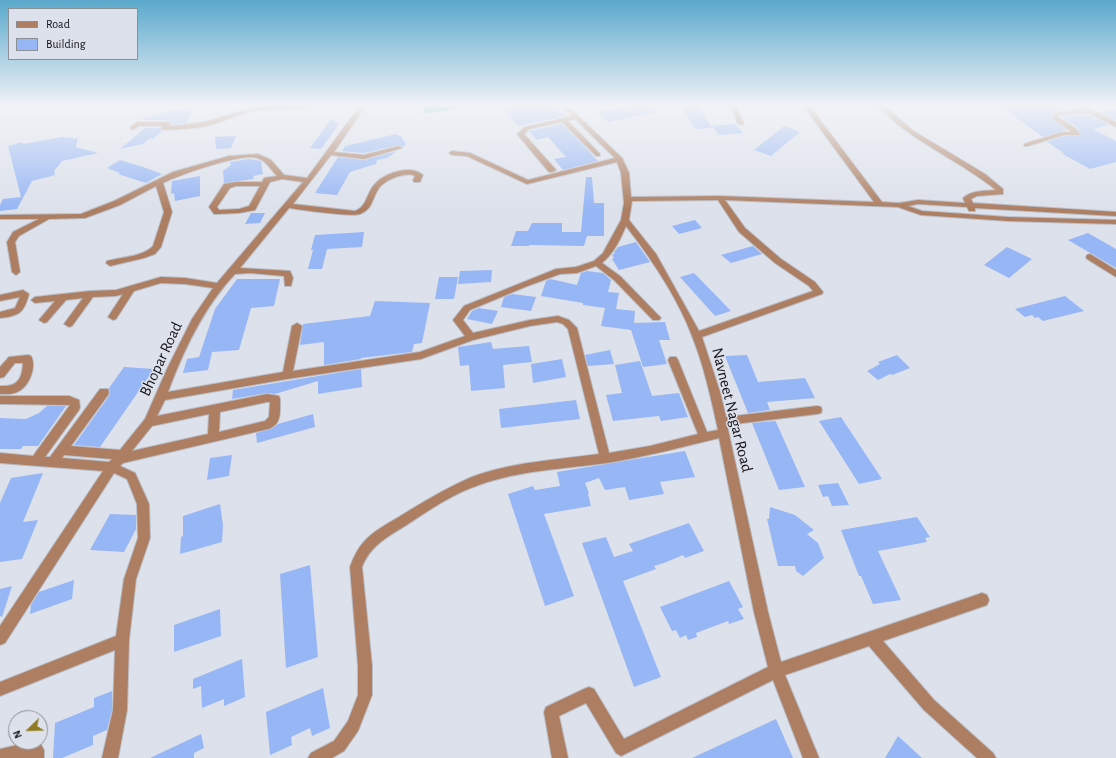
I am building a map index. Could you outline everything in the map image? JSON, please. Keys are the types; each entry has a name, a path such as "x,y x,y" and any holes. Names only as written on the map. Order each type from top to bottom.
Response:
{"street":[{"name":"Bhopar Road","path":"0,638 117,460 149,422 161,397 172,368 197,320 219,286 288,206 338,139"},
{"path":"525,139 552,170"},
{"path":"582,139 598,155"},
{"path":"471,337 458,320 467,308 559,271 577,270 597,263 606,255 614,243 625,220 627,199 625,173 620,159 600,139"},
{"path":"831,139 880,205"},
{"path":"925,139 999,188 1000,192 975,194 966,198 975,217"},
{"path":"1026,145 1044,139"},
{"path":"328,153 364,157 399,148"},
{"path":"452,153 468,154 528,182 620,159"},
{"path":"0,217 82,216 117,203 176,174 229,158 256,155 269,161 274,170 282,177"},
{"path":"288,206 356,213 363,211 368,206 378,184 406,170 415,172 419,175 417,180"},
{"path":"265,184 236,184 227,186 213,207 217,212 239,211 252,208 265,184 267,180 282,177 308,180"},
{"path":"110,262 141,256 152,252 157,247 168,212 159,183"},
{"path":"697,335 819,292 812,284 778,261 742,230 720,198"},
{"path":"627,199 720,198 880,205 899,205 918,202 1116,214"},
{"path":"899,205 921,213 975,217 1116,222"},
{"path":"0,223 10,217"},
{"path":"16,272 11,242 13,238 16,234 48,217"},
{"name":"Navneet Nagar Road","path":"625,220 652,254 679,300 697,335 715,392 761,612 776,671 811,758"},
{"path":"1090,257 1116,274"},
{"path":"597,263 617,278 656,318"},
{"path":"233,271 250,270 287,274 289,278 288,284"},
{"path":"35,300 90,294 116,293 161,280 219,286"},
{"path":"113,317 130,290"},
{"path":"0,298 23,293 25,294 22,308 19,311 13,314 0,315"},
{"path":"69,324 90,294"},
{"path":"44,320 63,297"},
{"path":"161,397 287,375 421,355 471,337 530,323 558,319 566,322 572,328 605,458"},
{"path":"287,375 297,326"},
{"path":"0,374 12,360 28,359 28,372 17,388 1,393"},
{"path":"673,360 704,437"},
{"path":"53,462 104,392"},
{"path":"1,393 69,400 75,403 75,407 36,460"},
{"path":"0,458 53,462 117,460 272,422 274,420 275,399 267,398 149,422"},
{"path":"213,437 215,408"},
{"path":"316,758 339,746 353,726 366,695 365,666 356,567 359,556 366,546 377,537 425,507 475,481 511,471 627,455 704,437 722,428 817,410"},
{"path":"62,450 117,460 131,476 143,504 144,538 130,579 122,640 120,710 110,758"},
{"path":"560,758 551,712 589,694 621,748 776,671 982,600"},
{"path":"871,638 929,705 988,758"},
{"path":"0,689 122,640"},
{"path":"0,757 33,749 36,750 36,758"}],"building":[{"path":"49,139 78,139 76,147 98,153 62,161 54,171 55,175 32,181 17,209 0,211 0,205 3,199 21,197 8,146 22,142 23,144"},
{"path":"131,139 148,139 143,144 120,149"},
{"path":"215,139 235,139 231,148 216,149"},
{"path":"316,139 328,139 321,149 310,148"},
{"path":"373,139 403,139 406,144 403,147 399,145 364,153 342,151 345,146"},
{"path":"550,139 577,139 598,161 563,170 554,159 566,157"},
{"path":"767,139 791,139 771,156 754,150"},
{"path":"1054,139 1113,139 1116,141 1116,162 1090,169 1061,153 1064,153 1047,142"},
{"path":"397,151 387,158 377,160 376,164 350,172 337,195 315,193 338,157 364,160"},
{"path":"249,159 261,161 263,174 253,176 254,179 224,183 223,171 231,165 230,162"},
{"path":"120,160 162,174 146,183 118,174 120,173 107,168"},
{"path":"200,176 200,196 175,201 174,193 171,194 172,181"},
{"path":"586,177 592,177 594,203 604,203 604,236 587,236 584,246 511,246 516,231 528,231 532,223 562,223 562,232 581,232"},
{"path":"251,213 265,213 260,223 245,224"},
{"path":"695,220 702,228 679,234 672,226"},
{"path":"364,232 362,247 327,249 322,269 308,269 315,235"},
{"path":"1088,233 1116,249 1116,268 1068,240"},
{"path":"636,242 650,262 619,270 612,259 614,258 612,255 618,247"},
{"path":"753,246 762,254 731,263 721,255"},
{"path":"1007,247 1032,259 1009,278 984,265"},
{"path":"492,270 491,282 458,284 460,271"},
{"path":"587,271 603,273 611,280 608,292 619,293 616,309 635,311 634,323 665,322 670,340 659,340 667,364 643,367 631,330 601,326 605,308 541,296 546,281 550,279 577,285 581,273"},
{"path":"694,273 731,311 715,316 680,277"},
{"path":"439,277 458,277 454,299 435,299"},
{"path":"237,279 280,279 274,306 251,308 239,350 212,352 208,370 183,373 187,359 199,357 215,309"},
{"path":"512,294 536,297 531,311 501,307 504,297"},
{"path":"1065,296 1084,311 1043,321 1032,315 1025,317 1015,309"},
{"path":"375,301 430,303 422,343 414,344 412,352 361,358 324,365 324,342 300,345 303,324 370,316"},
{"path":"479,308 498,311 492,324 467,319 472,311"},
{"path":"491,342 493,349 529,346 532,362 503,365 505,388 471,391 469,365 460,366 458,347"},
{"path":"610,350 614,364 588,366 585,355"},
{"path":"747,355 758,382 805,378 815,398 767,402 770,410 748,413 725,356"},
{"path":"897,355 910,368 892,375 890,374 878,380 867,371 880,364 878,362"},
{"path":"562,359 566,377 533,383 531,364"},
{"path":"640,361 652,396 679,393 688,417 661,421 659,416 613,421 606,395 622,393 615,365"},
{"path":"124,367 154,369 100,447 74,445 109,396 109,388"},
{"path":"361,369 362,387 318,394 318,381 275,394 267,393 232,399 233,390"},
{"path":"576,400 580,419 501,428 499,409"},
{"path":"47,406 66,406 38,446 23,446 21,449 0,449 0,418 26,419 39,413"},
{"path":"313,414 315,427 257,443 256,433 273,428 278,424"},
{"path":"841,417 882,479 859,484 819,421"},
{"path":"775,421 805,487 779,490 752,423"},
{"path":"685,451 695,477 660,482 664,494 629,500 625,487 605,490 599,478 585,483 589,493 591,506 544,514 574,596 545,606 508,494 533,486 535,490 560,486 557,472"},
{"path":"232,455 229,476 207,480 210,458"},
{"path":"43,473 23,522 38,520 22,559 0,562 0,503 11,478"},
{"path":"838,483 849,505 832,506 828,496 823,497 818,485"},
{"path":"220,504 223,525 222,542 180,554 181,537 183,536 183,516"},
{"path":"770,507 795,515 814,530 807,534 818,543 824,558 803,576 796,571 795,566 778,566 767,519 769,519"},
{"path":"110,514 136,515 136,529 124,552 90,550"},
{"path":"917,517 930,537 925,538 927,542 878,551 901,600 873,604 861,576 859,576 841,530"},
{"path":"689,523 704,551 685,558 683,555 654,566 656,569 623,581 661,677 634,687 582,543 606,537 614,557 633,551 629,544"},
{"path":"310,565 318,657 286,668 280,574"},
{"path":"74,580 72,599 30,614 31,605 39,592"},
{"path":"729,581 743,607 738,609 744,619 729,624 728,621 696,633 697,637 688,640 686,635 680,638 676,630 672,631 660,607"},
{"path":"12,586 2,617 0,616 0,589"},
{"path":"220,609 221,636 174,652 174,625"},
{"path":"242,659 245,697 224,706 224,699 202,708 201,686 193,689 193,679"},
{"path":"323,688 330,728 312,736 310,728 291,737 292,745 270,755 266,712"},
{"path":"112,691 112,710 107,730 93,736 93,745 62,758 53,758 55,723 94,707 94,698"},
{"path":"776,719 793,758 692,758"},
{"path":"201,734 204,748 194,753 194,758 150,758"},
{"path":"898,736 922,758 885,758"}]}
